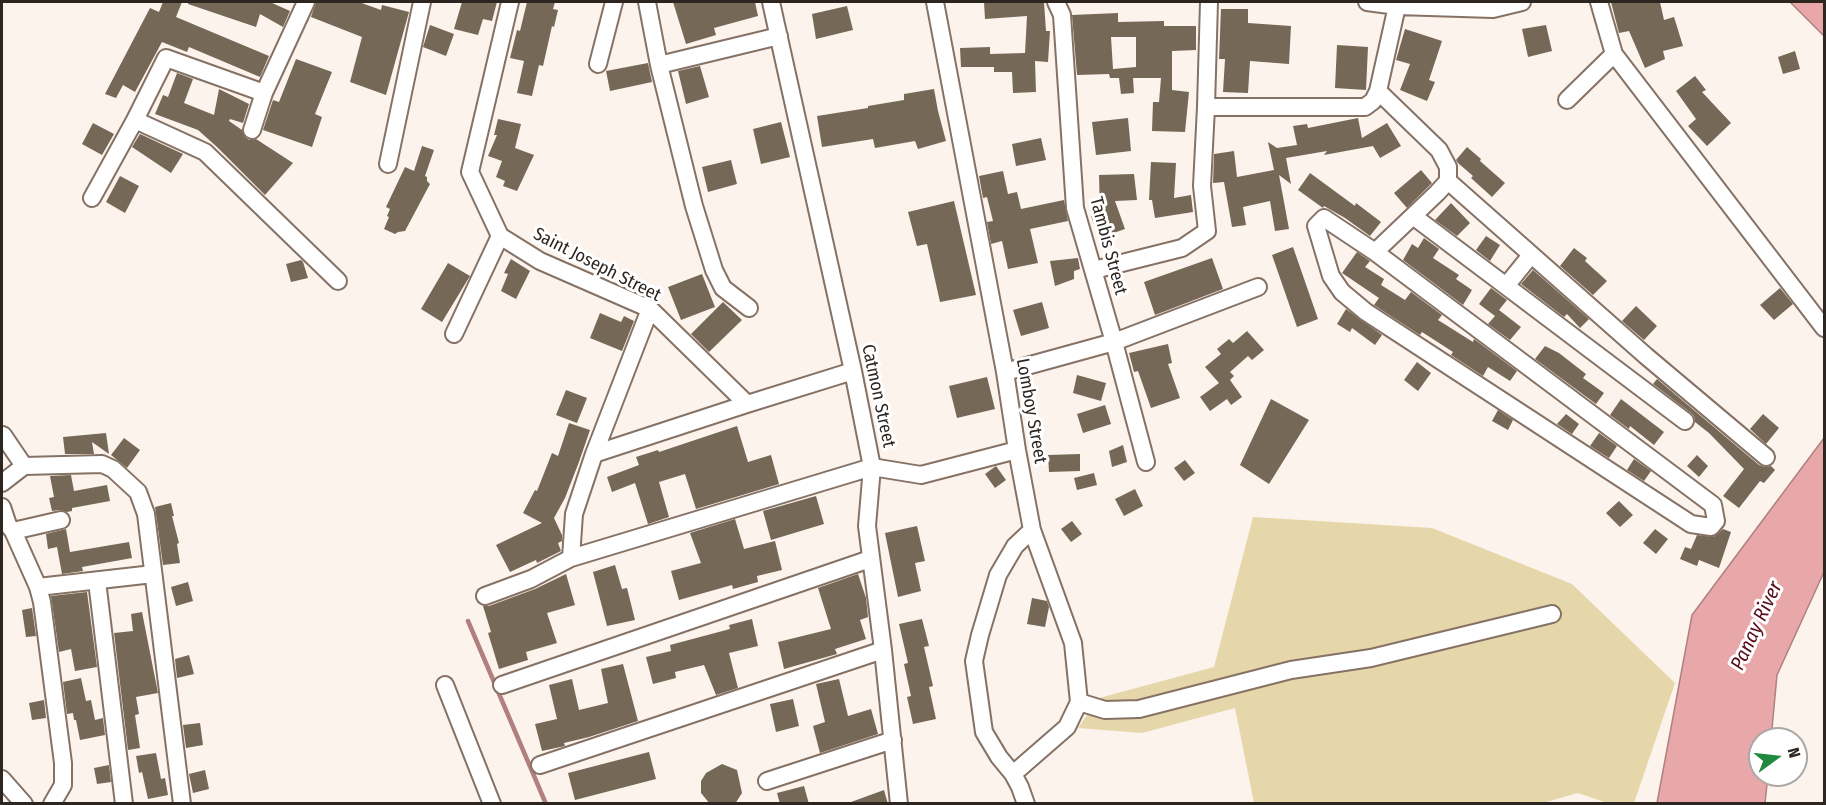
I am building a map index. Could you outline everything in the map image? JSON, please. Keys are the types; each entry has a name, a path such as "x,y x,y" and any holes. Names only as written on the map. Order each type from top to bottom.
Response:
{"street":[{"path":"252,130 264,93 306,2"},
{"path":"388,164 422,2"},
{"path":"454,334 500,236 470,172 510,2"},
{"path":"598,64 614,2"},
{"path":"647,2 659,65 694,206 714,270 723,288 750,308"},
{"name":"Catmon Street","path":"771,2 853,371 872,467 867,526 900,804"},
{"name":"Lomboy Street","path":"935,2 1005,372 1032,530 1073,643 1079,702"},
{"name":"Tambis Street","path":"1056,2 1062,15 1075,208 1146,462"},
{"path":"1094,270 1182,248 1207,231 1202,186 1209,2"},
{"path":"1366,2 1397,6 1493,9 1522,2"},
{"path":"1599,2 1614,54 1824,328"},
{"path":"1206,107 1365,107 1373,101 1378,91 1397,6"},
{"path":"659,65 779,36"},
{"path":"1567,100 1614,54"},
{"path":"92,198 135,120 166,57 264,93"},
{"path":"1375,252 1448,181 1448,167 1439,150 1378,91"},
{"path":"135,120 206,152 338,281"},
{"path":"1448,181 1646,356 1766,457"},
{"path":"1413,216 1685,421"},
{"path":"1324,218 1375,252 1713,505 1716,521 1711,527 1691,524 1366,312 1342,292 1331,276 1316,226 1324,218"},
{"name":"Saint Joseph Street","path":"500,236 540,261 650,309 747,404"},
{"path":"1506,286 1531,255"},
{"path":"1005,372 1114,342 1258,287"},
{"path":"571,558 574,514 594,454 650,309"},
{"path":"1628,378 1646,356"},
{"path":"594,454 853,371"},
{"path":"3,435 24,466"},
{"path":"486,596 531,579 571,558 872,467 921,475 1017,450"},
{"path":"2,483 24,466 102,464 113,469 138,492 146,514 182,804"},
{"path":"2,507 8,525 13,531 38,587 42,602 63,763 63,785 52,804"},
{"path":"13,531 61,520"},
{"path":"1026,804 1013,774 999,757 984,732 974,661 998,575 1015,546 1032,530"},
{"path":"502,685 870,560"},
{"path":"38,587 153,574"},
{"path":"97,580 124,804"},
{"path":"1013,774 1067,727 1079,702 1105,710 1139,709 1291,670 1371,658 1552,614"},
{"path":"540,765 883,650"},
{"path":"445,685 492,804"},
{"path":"767,781 893,740"},
{"path":"2,779 24,804"}],"shaded area":[{"path":"1253,517 1432,528 1572,584 1675,683 1634,803 1607,803 1578,793 1539,804 1254,803 1235,708 1142,733 1078,728 1099,698 1214,667"}],"water":[{"path":"1790,2 1824,2 1824,36"},
{"name":"Panay River","path":"1824,438 1824,572 1777,675 1772,727 1748,727 1748,787 1767,787 1765,803 1657,803 1692,615"}],"building":[{"path":"163,2 182,2 176,17 269,56 260,77 189,47 187,52 162,42 135,92 123,85 116,98 105,94 150,8 159,12"},
{"path":"188,2 270,2 290,11 283,27 260,14 256,27 188,4"},
{"path":"316,2 359,2 381,10 382,5 409,12 386,95 350,82 362,37 311,17"},
{"path":"462,2 497,2 492,21 483,19 478,35 454,29"},
{"path":"527,2 555,2 553,9 558,10 543,66 539,65 532,96 517,93 524,61 510,58"},
{"path":"673,2 755,2 758,16 714,28 716,35 686,44"},
{"path":"984,2 1044,2 1046,31 1050,31 1048,62 1035,61 1036,92 1013,93 1012,72 994,72 994,67 961,67 960,48 990,47 990,54 1025,53 1027,16 985,19"},
{"path":"1611,2 1660,2 1664,20 1674,17 1683,46 1663,51 1665,59 1645,68 1629,31 1619,33"},
{"path":"847,6 853,30 816,39 812,14"},
{"path":"1221,9 1248,9 1248,23 1291,26 1289,64 1250,61 1248,93 1223,92 1225,59 1219,59"},
{"path":"1118,13 1118,22 1164,21 1164,26 1196,26 1196,50 1172,51 1172,90 1189,92 1185,132 1152,131 1153,102 1159,102 1161,78 1133,78 1134,93 1121,94 1119,78 1110,78 1109,74 1077,75 1072,15","holes":["1111,37 1136,37 1136,67 1113,69"]},
{"path":"430,25 454,34 446,56 423,47"},
{"path":"1546,25 1552,51 1528,57 1522,29"},
{"path":"1405,29 1442,41 1429,80 1435,82 1427,101 1400,90 1410,64 1396,60"},
{"path":"1337,45 1368,47 1366,90 1335,88"},
{"path":"1795,51 1800,69 1783,74 1778,57"},
{"path":"296,59 332,72 315,114 322,117 312,147 263,130 273,100 279,102"},
{"path":"648,63 652,82 610,91 606,71"},
{"path":"700,66 709,97 686,104 678,71"},
{"path":"177,73 193,79 184,103 214,115 219,89 249,104 243,123 230,119 229,121 242,130 249,140 256,139 293,163 265,195 198,130 155,114 163,95 168,97"},
{"path":"1695,76 1706,90 1702,92 1731,123 1707,146 1688,126 1696,119 1676,91"},
{"path":"934,89 946,141 918,149 915,141 875,148 873,139 822,147 817,116 904,100 904,94"},
{"path":"1128,118 1131,151 1096,155 1092,122"},
{"path":"1358,118 1362,138 1387,123 1401,146 1380,158 1373,146 1324,155 1327,151 1286,158 1291,184 1279,175 1289,229 1275,231 1270,201 1243,207 1246,225 1232,227 1224,182 1213,183 1214,154 1234,151 1237,177 1274,170 1268,142 1277,148 1297,145 1293,126 1307,124 1308,128"},
{"path":"498,119 521,124 515,148 534,155 517,191 503,186 505,181 496,177 502,161 488,156 497,135 494,135"},
{"path":"781,122 790,157 761,164 753,129"},
{"path":"93,123 114,134 102,155 82,144"},
{"path":"140,134 183,154 171,173 132,147"},
{"path":"1041,138 1046,160 1016,166 1012,144"},
{"path":"422,146 434,150 425,176 430,184 405,231 395,234 384,229 390,209 386,207 405,167 414,171"},
{"path":"1467,147 1505,183 1492,197 1471,178 1473,176 1456,160"},
{"path":"731,160 737,184 708,192 702,167"},
{"path":"1151,162 1176,163 1174,198 1191,195 1193,212 1155,218 1152,200 1149,200"},
{"path":"1421,170 1432,183 1407,208 1394,193"},
{"path":"1003,171 1008,194 1017,192 1021,209 1064,200 1068,221 1030,229 1038,263 1008,269 1002,241 991,244 987,222 993,221 987,197 983,198 979,176"},
{"path":"1310,173 1381,222 1370,236 1298,190"},
{"path":"1134,174 1137,200 1115,201 1125,229 1099,238 1091,216 1100,212 1099,175"},
{"path":"120,176 139,186 125,213 106,202"},
{"path":"954,201 976,295 940,302 927,244 917,246 908,212"},
{"path":"1451,203 1470,223 1457,236 1435,220"},
{"path":"1486,236 1500,245 1490,261 1476,250"},
{"path":"1424,238 1439,249 1433,258 1459,275 1456,279 1472,290 1463,305 1403,260 1412,244 1418,248"},
{"path":"1293,247 1318,319 1297,327 1272,255"},
{"path":"1574,248 1587,258 1585,261 1607,281 1593,295 1560,266"},
{"path":"1357,252 1370,261 1365,267 1384,279 1381,285 1405,300 1411,292 1442,315 1438,320 1473,342 1474,339 1517,371 1510,381 1488,367 1483,376 1451,355 1453,352 1422,332 1420,335 1374,305 1379,298 1342,273"},
{"path":"1078,258 1080,269 1074,271 1074,279 1055,286 1050,261"},
{"path":"1212,258 1223,289 1155,315 1144,282"},
{"path":"511,259 530,271 516,299 501,291 508,274 504,273"},
{"path":"301,260 308,278 291,282 286,264"},
{"path":"448,263 470,276 442,322 421,309"},
{"path":"1533,270 1589,319 1580,328 1567,314 1564,317 1521,284"},
{"path":"702,274 715,307 681,320 668,287"},
{"path":"1491,288 1507,300 1499,310 1521,327 1510,340 1488,324 1495,316 1479,304"},
{"path":"1780,288 1793,304 1774,320 1760,305"},
{"path":"723,302 742,320 709,352 691,334"},
{"path":"1042,302 1049,328 1021,336 1013,310"},
{"path":"1636,306 1657,326 1644,340 1622,321"},
{"path":"1346,309 1382,335 1375,345 1352,328 1350,332 1337,324"},
{"path":"600,313 621,322 624,316 634,321 622,351 590,338"},
{"path":"1247,331 1264,350 1252,360 1248,356 1230,372 1234,376 1230,380 1242,397 1231,405 1227,399 1210,411 1200,397 1219,383 1205,367 1221,354 1217,349 1229,339 1233,343"},
{"path":"1168,344 1172,363 1168,364 1180,398 1151,408 1138,371 1134,372 1129,353"},
{"path":"1545,346 1559,353 1586,374 1583,378 1604,393 1596,404 1535,359"},
{"path":"1417,362 1431,373 1418,391 1404,380"},
{"path":"1077,375 1106,383 1101,401 1073,393"},
{"path":"987,377 995,409 957,418 949,386"},
{"path":"1657,379 1759,465 1771,466 1775,470 1764,483 1760,481 1739,508 1723,496 1744,469 1695,422 1691,413 1653,384"},
{"path":"566,390 587,398 577,423 556,415"},
{"path":"1271,399 1309,420 1269,484 1240,465"},
{"path":"1621,399 1664,432 1654,445 1630,426 1629,429 1610,415"},
{"path":"1105,405 1111,424 1083,433 1077,414"},
{"path":"1498,410 1513,420 1508,430 1492,421"},
{"path":"1566,414 1579,424 1572,434 1557,424"},
{"path":"1763,414 1779,428 1766,444 1750,429"},
{"path":"569,423 590,430 565,498 554,518 562,535 562,541 558,543 561,551 537,563 536,560 510,572 496,545 542,523 523,513 535,490 537,491 552,453 558,456"},
{"path":"737,426 748,462 771,455 779,484 696,509 685,474 659,482 669,517 648,524 635,483 612,492 607,477 639,465 636,457 658,450 659,452"},
{"path":"106,433 109,454 92,442 94,454 65,454 63,437"},
{"path":"1599,433 1617,446 1609,458 1590,446"},
{"path":"124,438 140,450 127,468 111,455"},
{"path":"1123,445 1127,462 1112,467 1109,451"},
{"path":"1080,454 1080,471 1049,472 1048,455"},
{"path":"1697,455 1708,466 1699,477 1687,466"},
{"path":"1634,459 1651,471 1644,481 1627,470"},
{"path":"1185,460 1195,473 1184,481 1174,468"},
{"path":"996,466 1006,480 995,488 985,474"},
{"path":"1094,473 1097,485 1077,490 1074,478"},
{"path":"71,475 74,491 107,485 110,501 72,508 72,511 67,512 52,511 49,498 54,497 50,476"},
{"path":"1135,489 1143,506 1124,516 1115,499"},
{"path":"816,496 824,524 771,540 763,511"},
{"path":"1619,501 1633,515 1620,527 1606,513"},
{"path":"171,503 179,543 177,544 180,563 163,565 155,507"},
{"path":"735,519 744,549 775,541 782,570 757,576 758,582 733,589 732,585 679,600 671,571 701,563 690,533"},
{"path":"1072,521 1082,534 1071,542 1061,529"},
{"path":"917,526 925,561 915,563 921,591 898,597 885,533"},
{"path":"66,529 70,552 129,542 132,558 82,567 83,571 62,574 57,547 48,549 46,534"},
{"path":"1655,529 1668,539 1656,554 1643,543"},
{"path":"1723,529 1731,532 1719,568 1699,560 1697,566 1680,559 1685,547 1691,549 1697,535 1714,537"},
{"path":"615,565 622,589 627,588 635,620 607,626 593,572"},
{"path":"566,574 575,605 547,613 557,643 526,652 528,660 499,669 488,633 491,632 483,606 489,606 535,589"},
{"path":"858,574 866,598 868,617 860,620 866,639 835,649 837,654 784,669 778,642 831,629 818,588"},
{"path":"188,582 193,601 176,606 171,587"},
{"path":"87,592 97,667 75,671 71,649 59,652 51,596"},
{"path":"1032,598 1047,601 1049,607 1045,627 1027,624"},
{"path":"32,608 36,636 26,637 22,610"},
{"path":"142,612 158,693 136,697 139,714 135,715 140,748 128,750 114,633 133,631 131,614"},
{"path":"752,619 758,646 729,653 738,688 716,695 704,665 675,672 676,678 653,684 646,657 671,651 670,645 730,629 729,625"},
{"path":"922,619 929,646 924,647 933,686 929,687 936,719 913,724 907,697 911,696 904,664 908,663 899,624"},
{"path":"189,655 194,674 177,678 175,659"},
{"path":"623,664 638,721 564,743 565,746 542,751 535,724 557,719 549,685 572,679 579,710 608,703 601,669"},
{"path":"81,678 86,701 91,700 95,720 103,718 105,735 80,740 73,713 67,714 63,682"},
{"path":"839,679 848,716 871,709 878,734 820,753 813,726 825,722 816,684"},
{"path":"793,699 799,726 776,732 770,704"},
{"path":"44,700 46,718 32,720 29,703"},
{"path":"200,723 203,745 186,748 183,725"},
{"path":"649,752 656,779 575,800 568,773"},
{"path":"156,753 161,779 165,778 168,795 148,799 136,756"},
{"path":"722,764 737,770 742,793 735,804 710,804 701,793 701,781 706,773"},
{"path":"109,765 111,782 97,784 94,768"},
{"path":"205,770 209,789 193,793 189,774"},
{"path":"804,786 809,804 780,804 777,793"},
{"path":"884,790 888,804 852,804 851,802"}],"waterway":[{"path":"468,621 546,804"}]}
